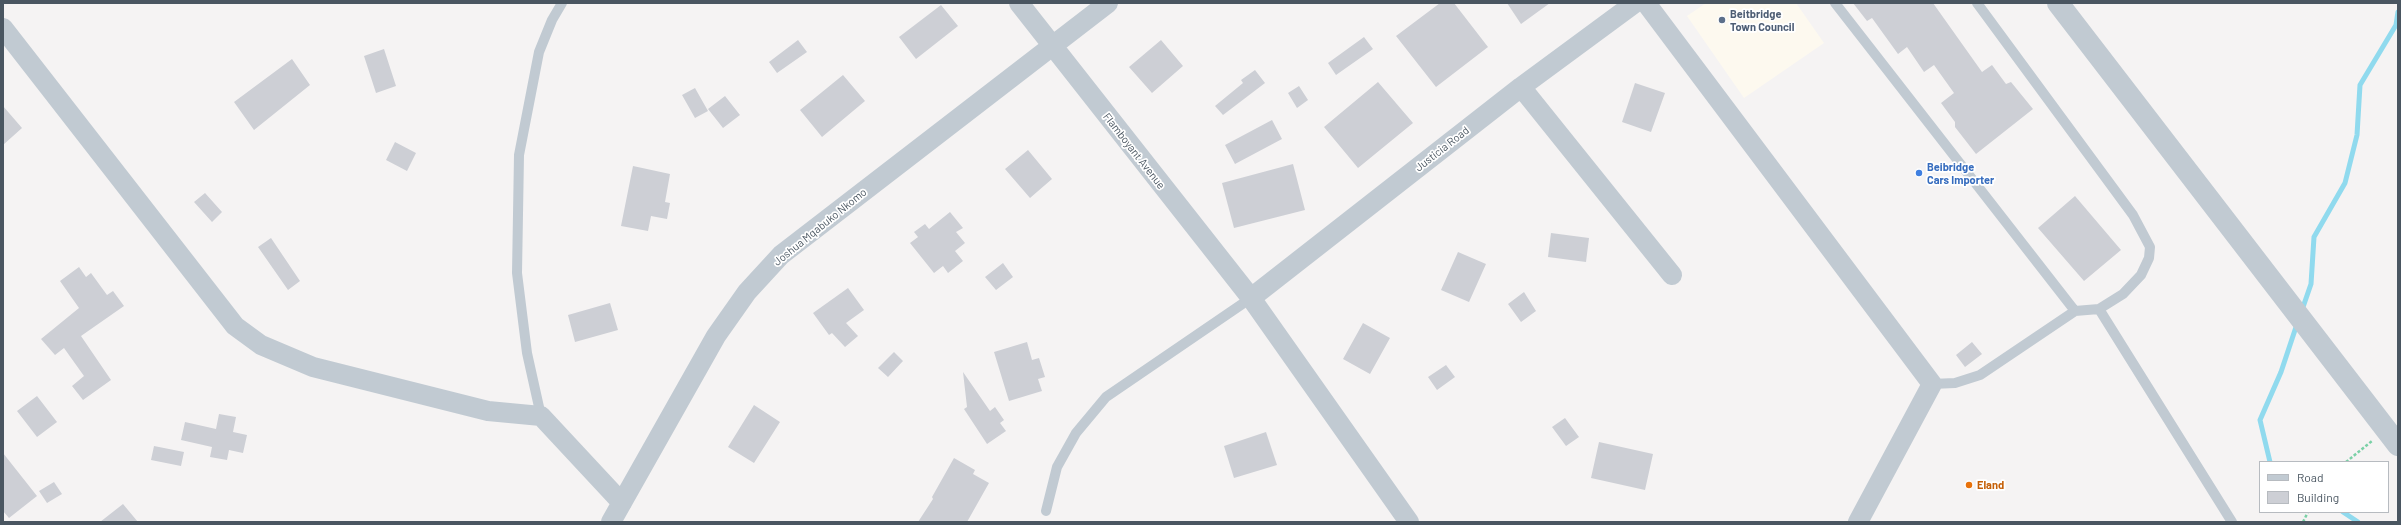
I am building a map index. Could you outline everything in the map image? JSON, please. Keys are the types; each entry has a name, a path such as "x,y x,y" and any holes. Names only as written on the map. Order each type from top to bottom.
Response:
{"street":[{"name":"Flamboyant Avenue","path":"1019,3 1051,46 1251,298 1405,521"},
{"name":"Joshua Mqabuko Nkomo","path":"611,522 716,336 747,292 781,255 1108,3"},
{"name":"Justicia Road","path":"1251,298 1521,87 1635,3"},
{"path":"1646,3 1932,384 1858,522"},
{"path":"2058,3 2392,437"},
{"path":"3,28 235,326 261,345 313,367 488,411 542,416 622,503"},
{"path":"1521,87 1672,275"}],"lane":[{"path":"542,416 527,353 517,273 519,155 539,52 552,20 562,3"},
{"path":"1835,3 2075,311"},
{"path":"1932,384 1955,383 1980,375 2075,311 2100,309 2123,294 2141,275 2149,258 2150,247 2133,215 1977,3"},
{"path":"1046,511 1057,466 1076,433 1106,397 1251,298"},
{"path":"2100,309 2232,522"}],"path":[{"path":"2348,461 2392,437"},
{"path":"2303,522 2308,513"}],"shaded area":[{"path":"1706,3 1796,3 1824,43 1744,98 1687,16"}],"building":[{"path":"1440,3 1454,3 1488,47 1436,87 1396,36"},
{"path":"1507,3 1550,3 1521,24"},
{"path":"1853,3 1933,3 1982,72 1992,65 2006,84 2011,82 2033,109 1976,154 1955,127 1955,122 1941,103 1954,93 1934,65 1924,72 1907,47 1898,54 1872,18 1867,21"},
{"path":"941,5 958,26 916,59 899,37"},
{"path":"1364,37 1373,49 1336,75 1328,63"},
{"path":"798,40 807,52 777,73 769,62"},
{"path":"1161,40 1183,66 1152,93 1129,67"},
{"path":"384,49 396,86 376,93 364,56"},
{"path":"292,59 310,85 254,130 234,102"},
{"path":"1255,70 1265,83 1223,115 1215,106 1243,83 1241,80"},
{"path":"843,75 865,101 822,137 800,110"},
{"path":"1378,82 1413,123 1358,168 1324,127"},
{"path":"1635,83 1665,93 1651,132 1622,122"},
{"path":"1299,86 1308,100 1297,108 1288,93"},
{"path":"695,88 708,111 695,118 682,95"},
{"path":"725,96 740,115 723,128 708,109"},
{"path":"3,106 22,128 3,145"},
{"path":"1272,120 1282,139 1235,164 1225,145"},
{"path":"395,142 416,153 407,171 386,160"},
{"path":"1028,150 1052,179 1030,198 1005,169"},
{"path":"1293,164 1305,210 1234,228 1222,183"},
{"path":"633,166 670,174 665,202 670,203 667,219 651,216 648,231 621,226"},
{"path":"205,193 222,212 212,222 194,202"},
{"path":"2075,196 2121,250 2084,281 2038,228"},
{"path":"950,212 963,228 956,232 965,243 955,251 963,261 948,273 943,266 934,273 910,243 918,237 914,232 925,224 929,229"},
{"path":"1551,233 1589,238 1586,262 1548,257"},
{"path":"271,238 300,281 288,290 258,247"},
{"path":"1458,252 1486,264 1469,302 1441,290"},
{"path":"1003,263 1013,277 996,290 985,277"},
{"path":"79,267 86,277 91,273 107,295 113,291 124,306 81,336 111,380 83,400 72,386 84,376 64,348 55,355 41,339 79,308 60,281"},
{"path":"848,288 864,310 846,323 858,336 845,347 832,333 829,335 813,313"},
{"path":"1524,292 1536,311 1521,322 1508,304"},
{"path":"610,303 618,330 575,342 568,315"},
{"path":"1363,323 1390,338 1370,374 1343,359"},
{"path":"1027,342 1032,360 1039,358 1045,377 1038,379 1042,391 1009,401 994,352"},
{"path":"1972,342 1982,354 1965,367 1956,355"},
{"path":"894,352 903,361 888,377 878,368"},
{"path":"1446,365 1455,377 1437,390 1428,377"},
{"path":"963,372 990,411 995,407 1004,420 1000,423 1006,431 987,444 964,409 967,407"},
{"path":"37,396 57,422 37,437 17,411"},
{"path":"754,405 780,422 754,463 728,447"},
{"path":"219,414 236,417 233,432 247,435 243,453 229,450 227,460 210,457 212,447 181,440 185,422 216,429"},
{"path":"1565,418 1579,437 1566,446 1552,427"},
{"path":"1266,432 1277,465 1234,478 1224,446"},
{"path":"1599,442 1653,454 1645,490 1591,478"},
{"path":"154,446 184,452 181,466 151,460"},
{"path":"3,453 37,496 9,518 3,511"},
{"path":"954,458 975,470 973,474 989,483 967,522 918,522 933,499 932,497"},
{"path":"54,482 62,494 47,503 39,491"},
{"path":"123,504 138,522 100,522"}],"waterway":[{"path":"2302,310 2311,284 2314,237 2345,183 2357,135 2360,85 2396,25 2398,12"},
{"path":"2270,461 2260,420 2281,372 2297,324"},
{"path":"2344,513 2358,522"}],"place":[{"name":"Beitbridge Town Council","path":"1722,20"},
{"name":"Beibridge Cars Importer","path":"1919,173"},
{"name":"Eland","path":"1969,485"}]}
